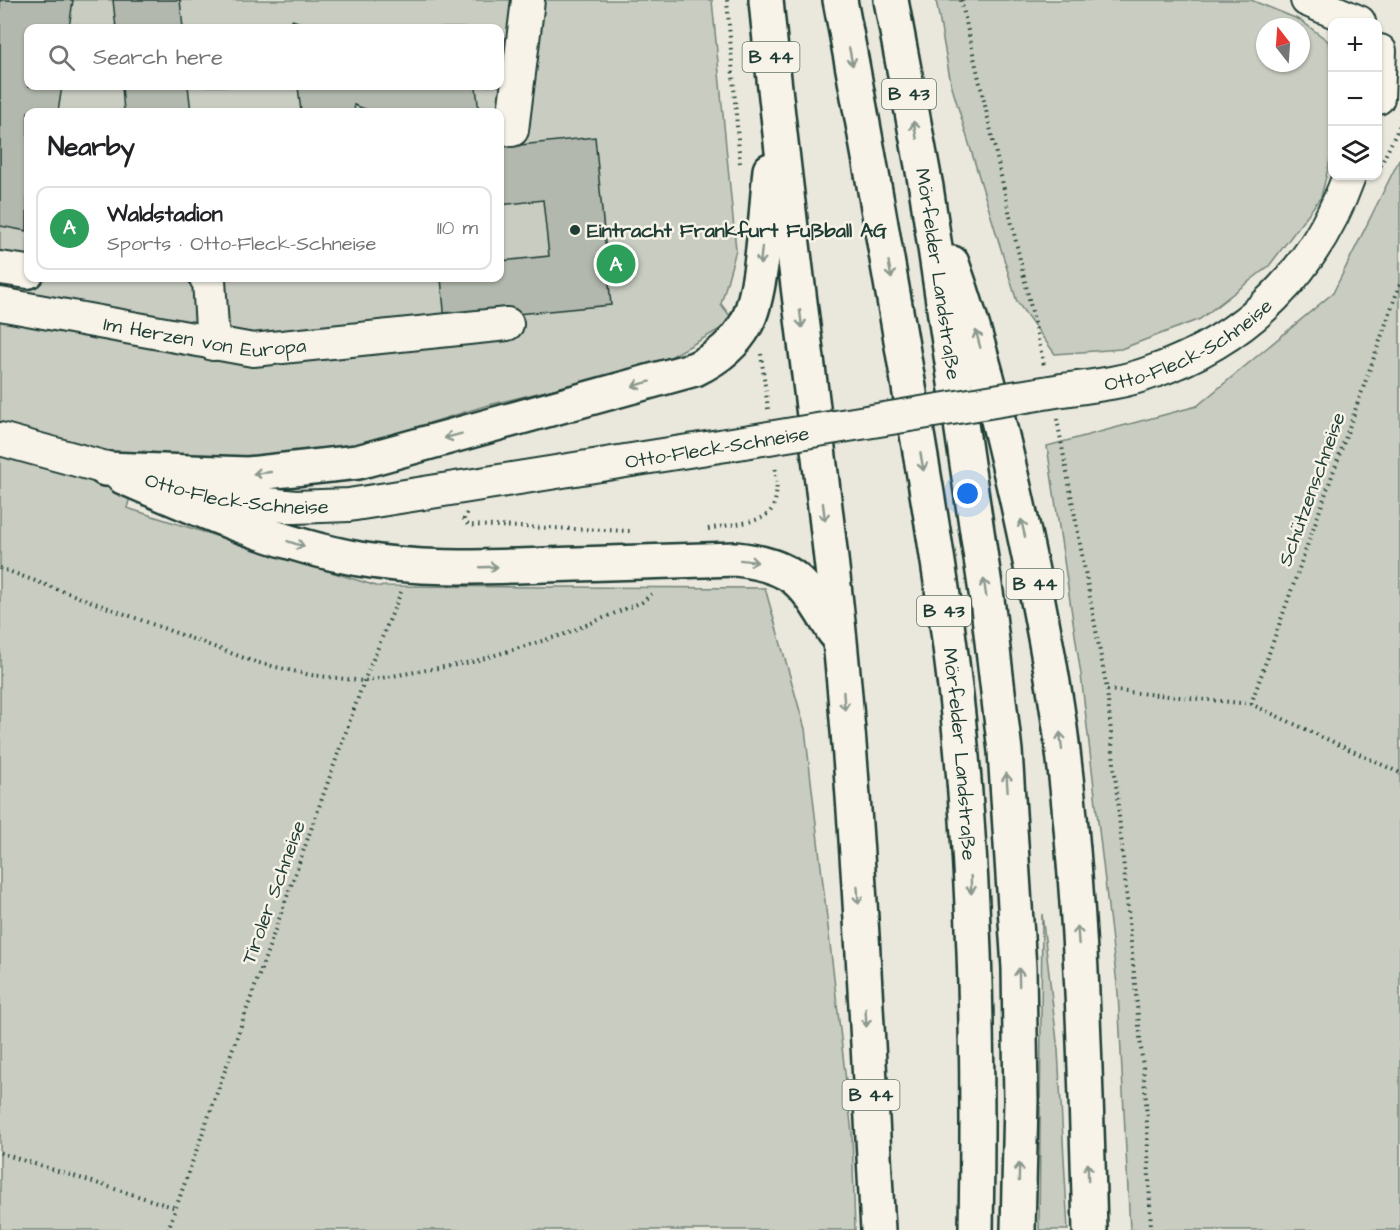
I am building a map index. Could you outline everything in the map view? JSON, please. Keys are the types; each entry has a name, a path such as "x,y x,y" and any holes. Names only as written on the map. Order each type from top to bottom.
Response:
{"highway":[{"name":"B 44","path":"766,0 776,115 840,642 862,948 878,1230"},
{"name":"Mörfelder Landstraße","path":"840,0 881,220 934,537 962,753 970,859 976,1027 978,1104 975,1230"},
{"name":"Mörfelder Landstraße","path":"891,0 926,187 987,599 1005,751 1019,968 1021,1100 1018,1230"},
{"path":"105,469 248,474 358,462 695,369 713,360 731,345 747,323 757,289 776,115"},
{"name":"B 44","path":"926,187 976,332 1042,613 1069,811 1083,993 1090,1230"},
{"path":"105,469 223,520 300,545 359,559 411,566 474,567 736,559 767,563 791,574 810,594 840,642"}],"street":[{"path":"512,130 528,0"},
{"path":"1308,0 1350,18"},
{"path":"1382,72 1386,50"},
{"name":"Otto-Fleck-Schneise","path":"0,439 216,498 255,505 295,507 349,505 726,445 1150,373 1195,356 1237,328 1280,293 1317,246 1347,180"},
{"path":"0,268 24,271"},
{"path":"208,282 213,344"},
{"name":"Im Herzen von Europa","path":"0,304 253,350 507,324"}],"path":[{"path":"961,0 1054,389 1107,690 1146,1100 1151,1230"},
{"path":"1382,161 1400,125"},
{"name":"Schützenschneise","path":"1251,704 1400,284"},
{"path":"469,510 464,519 468,525 631,531"},
{"path":"0,568 255,662 310,675 364,681 472,662 562,634 642,602 690,561"},
{"name":"Tiroler Schneise","path":"168,1230 364,681 411,566"},
{"path":"1107,690 1251,704 1400,773"},
{"path":"0,1153 176,1208"}],"shaded area":[{"path":"0,0 712,0 736,250 721,304 734,321 660,363 485,406 321,456 229,462 143,451 127,508 376,586 765,588 805,729 852,1133 855,1230 0,1230"},
{"path":"936,0 1251,0 1295,18 1256,18 1256,72 1310,72 1310,28 1328,41 1328,169 1321,197 1269,266 1200,319 1121,349 1055,354 1017,302 951,84"},
{"path":"1400,158 1400,1230 1130,1230 1118,993 1081,675 1047,446 1197,406 1333,293"},
{"path":"1042,914 1058,1050 1068,1230 1039,1230"}],"building":[{"path":"0,0 73,0 70,24 24,24 24,90 61,90 59,108 24,108 24,230 0,226"},
{"path":"113,0 180,0 183,24 116,24"},
{"path":"122,90 188,90 191,108 124,108"},
{"path":"298,90 476,90 479,108 362,108 354,105 354,108 301,108"},
{"name":"Eintracht Frankfurt Fußball AG","path":"595,137 611,305 445,321 441,282 504,282 504,261 549,256 543,200 504,205 504,147"}],"place":[{"name":"Eintracht Frankfurt Fußball AG","path":"575,230"},
{"name":"Waldstadion","path":"616,264"}]}
